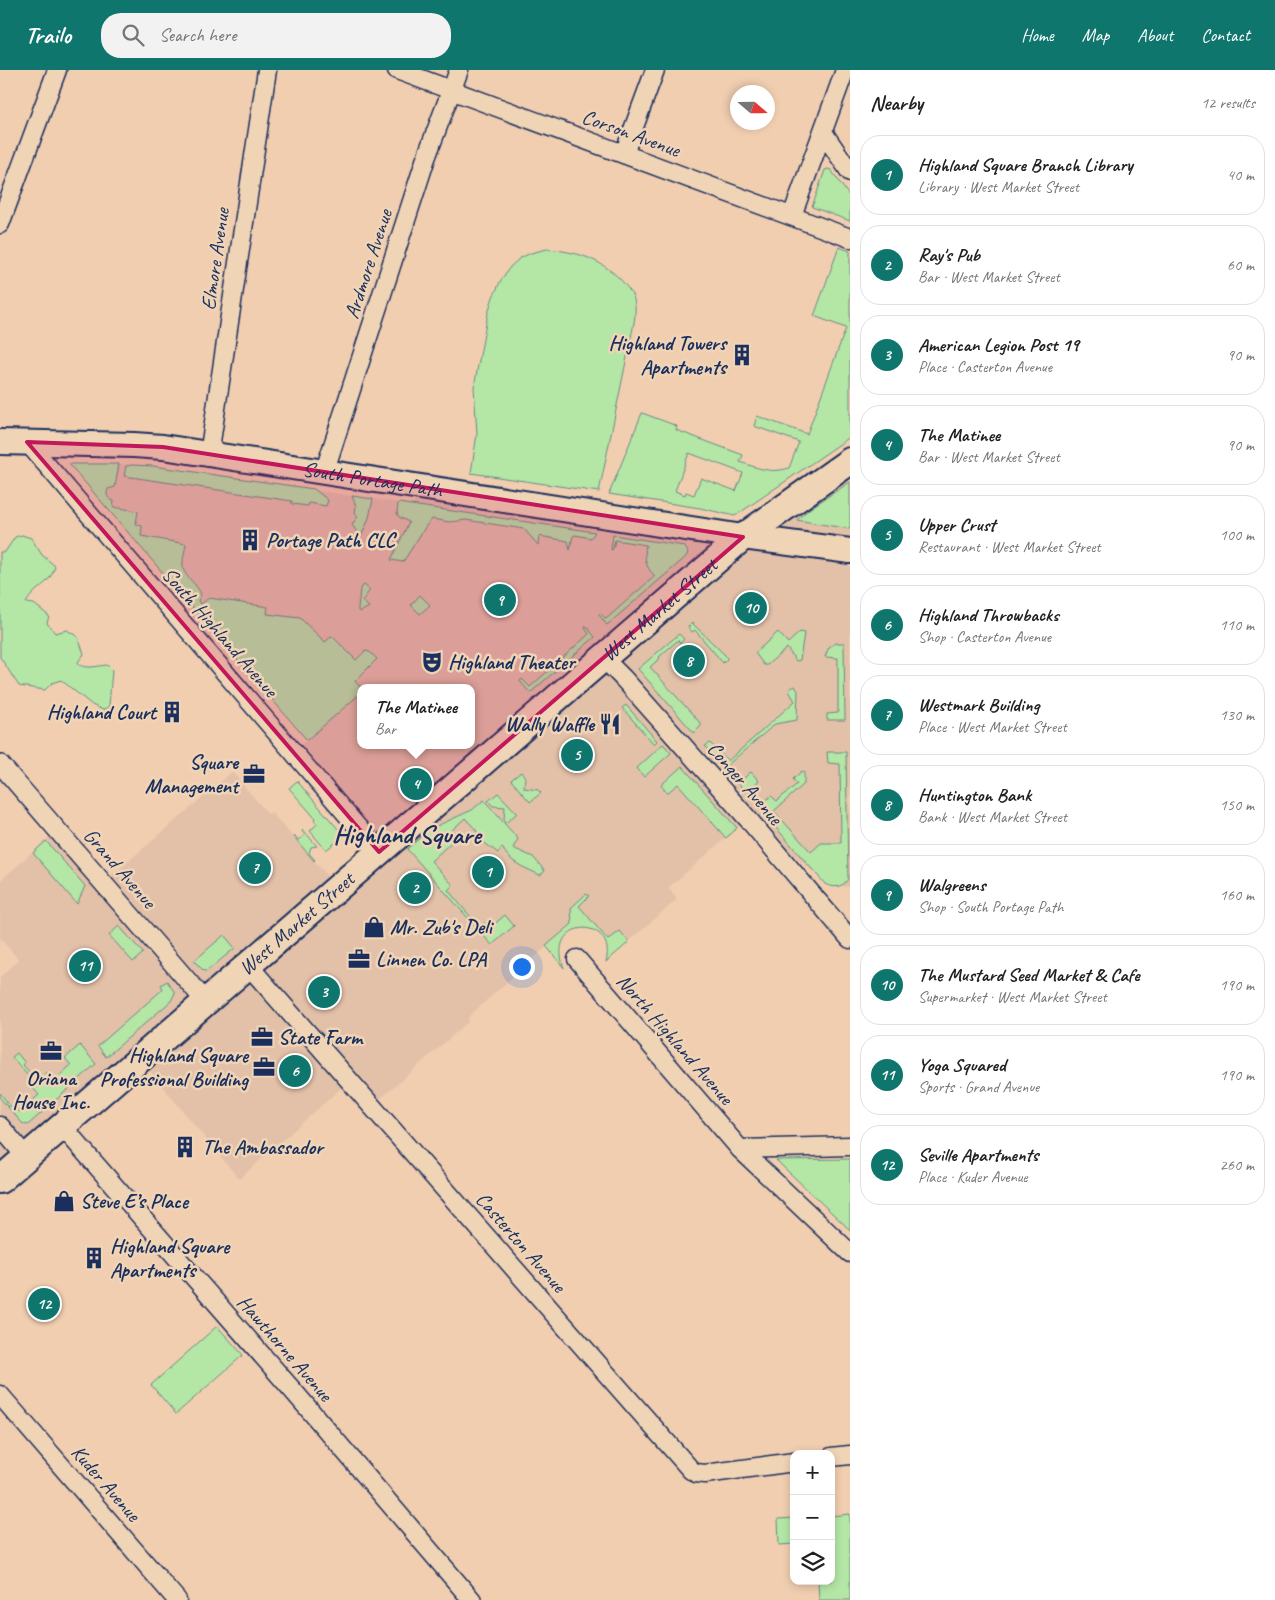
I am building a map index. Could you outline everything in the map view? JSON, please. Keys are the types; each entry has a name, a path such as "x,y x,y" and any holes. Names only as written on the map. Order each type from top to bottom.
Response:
{"main road":[{"name":"South Portage Path","path":"0,442 163,447 743,537 850,551"},
{"name":"West Market Street","path":"0,1180 743,537 850,461"}],"street":[{"path":"0,224 58,70"},
{"name":"Elmore Avenue","path":"209,455 266,70"},
{"name":"Corson Avenue","path":"397,70 850,238"},
{"name":"Ardmore Avenue","path":"324,472 426,158 459,70"},
{"path":"624,154 655,70"},
{"path":"792,216 845,70"},
{"path":"823,132 850,172"},
{"name":"South Highland Avenue","path":"26,442 379,852"},
{"name":"Conger Avenue","path":"603,658 742,812 850,939"},
{"name":"Grand Avenue","path":"0,764 206,1002"},
{"name":"North Highland Avenue","path":"577,959 740,1149 850,1253"},
{"name":"Casterton Avenue","path":"248,965 691,1470 696,1473 705,1474 790,1463"},
{"path":"0,1126 26,1157"},
{"name":"Hawthorne Avenue","path":"62,1126 472,1600"},
{"path":"740,1149 850,1146"},
{"name":"Kuder Avenue","path":"0,1395 177,1600"},
{"path":"835,1457 850,1455"}],"highlighted area":[{"path":"27,442 163,447 743,537 379,852"}],"shaded area":[{"path":"850,461 850,887 830,885 748,819 668,888 677,899 618,951 584,913 469,1016 468,1022 372,1106 349,1081 239,1179 140,1059 0,1180 0,977 19,960 0,938 0,881 57,830 103,883 232,772 268,814 271,812 338,888 379,852 293,752 357,696 357,749 475,749 475,684 358,684 355,681 305,725 140,536 136,524 113,507 107,492 111,487 115,486 119,464 153,466 414,505 417,487 743,537"}],"green space":[{"path":"825,170 831,170 850,197 850,221 812,207"},
{"path":"839,247 850,251 850,437 735,516 700,508 609,494 642,413 677,426 676,430 743,455 740,462 770,470 789,468 799,442 754,426 757,416 807,434 846,328 814,316","holes":["689,453 743,473 736,491 701,478 694,495 686,492 685,495 675,491"]},
{"path":"547,249 578,254 596,261 613,272 621,280 632,294 635,303 634,323 599,492 471,473 477,434 474,387 488,313 493,297 510,267 520,258"},
{"path":"69,464 119,464 115,487 108,489 107,493 108,498 114,501 113,507 138,511 136,524 142,526 141,536 186,544 183,568 201,594 198,601 201,604 209,598 268,607 267,614 300,618 325,642 332,636 356,660 365,651 370,652 377,659 355,681 358,684 357,696 307,740"},
{"path":"126,466 153,466 314,489 328,500 326,506 309,503 308,506 292,504 292,501 124,476"},
{"path":"850,482 850,529 797,520 809,509"},
{"path":"352,496 373,499 369,518 361,537 352,525 358,516 355,514 356,506"},
{"path":"398,503 595,532 591,538 573,536 570,550 568,541 539,536 538,545 524,529 466,520 450,522 432,519 403,562 391,560 409,522 399,517 397,513"},
{"path":"22,535 31,538 42,555 55,566 50,577 26,603 34,604 49,616 47,623 55,633 67,630 78,637 84,654 78,662 79,665 90,667 107,665 112,670 109,706 103,710 92,705 61,680 52,683 45,690 19,686 0,657 0,552 5,552 15,537"},
{"path":"613,535 684,546 688,552 686,557 607,625 599,615 600,613 606,619 655,576 646,562 646,545 615,540 611,550"},
{"path":"364,585 370,590 362,601 369,607 360,612 358,608 360,589"},
{"path":"420,595 430,605 420,614 411,605"},
{"path":"692,623 726,656 727,659 723,663 695,630 692,632 688,627"},
{"path":"586,626 595,637 530,693 520,681 522,679 530,687 589,634 585,628"},
{"path":"778,632 788,643 800,632 804,633 800,660 796,661 787,648 767,665 764,665 755,653"},
{"path":"679,634 684,639 680,643 678,640 650,667 702,725 694,733 638,669"},
{"path":"836,643 844,643 845,720 827,720 827,714 838,713 838,658 825,657 829,647"},
{"path":"795,686 798,691 797,720 775,724 724,768 705,746 710,743 728,761 795,701 789,691"},
{"path":"626,705 657,741 654,744 622,708"},
{"path":"663,744 671,753 644,777 637,768"},
{"path":"827,752 846,752 848,879 844,884 835,887 825,884 758,807 771,796 777,801 797,784 793,779 802,771 804,772 804,784 774,811 811,852 821,843 841,843 840,764 828,763"},
{"path":"682,766 737,828 726,838 678,784 667,793 661,785"},
{"path":"521,772 525,777 524,788 538,790 541,793 530,802 511,780"},
{"path":"751,772 759,781 746,793 738,783"},
{"path":"297,781 344,836 326,850 310,831 317,824 314,820 315,818 289,788"},
{"path":"498,793 517,813 506,823 504,819 505,807 493,806 488,801"},
{"path":"484,800 518,839 513,848 533,857 545,871 540,875 523,867 513,861 502,847 498,853 474,835 477,831 465,818 452,830 458,836 431,861 453,885 448,890 479,927 485,923 490,928 505,915 514,926 492,945 407,849 430,829 472,810"},
{"path":"303,830 317,846 311,847 309,853 314,861 294,837 298,840 305,835"},
{"path":"46,841 85,886 77,904 33,853"},
{"path":"586,894 589,896 579,906 608,940 620,931 629,942 606,962 607,947 602,936 593,930 582,928 572,931 564,939 561,951 564,968 546,946 572,924 571,908"},
{"path":"119,926 143,953 133,962 109,935"},
{"path":"224,935 235,948 207,971 204,971 194,961"},
{"path":"167,981 175,993 171,1001 106,1057 98,1046 163,989 161,985"},
{"path":"80,1045 96,1064 29,1124 22,1123 0,1098 0,1093 11,1107 13,1105 19,1112 39,1095 32,1087 34,1083 12,1057 17,1053 25,1063 23,1065 37,1081 47,1072 55,1080 71,1065 65,1058"},
{"path":"850,1159 850,1230 776,1160"},
{"path":"217,1326 243,1355 176,1414 151,1385"},
{"path":"850,1514 850,1600 819,1600 818,1585 835,1585 835,1516"},
{"path":"790,1518 790,1544 779,1545 778,1519"}],"place":[{"name":"Highland Towers Apartments","path":"742,355"},
{"name":"Portage Path CLC","path":"250,540"},
{"name":"Walgreens","path":"500,600"},
{"name":"The Mustard Seed Market & Cafe","path":"751,608"},
{"name":"Huntington Bank","path":"689,661"},
{"name":"Highland Theater","path":"432,662"},
{"name":"Highland Court","path":"172,712"},
{"name":"Wally Waffle","path":"610,724"},
{"name":"Upper Crust","path":"577,755"},
{"name":"Square Management","path":"254,774"},
{"name":"The Matinee","path":"416,784"},
{"name":"Westmark Building","path":"255,868"},
{"name":"Highland Square Branch Library","path":"488,872"},
{"name":"Ray's Pub","path":"415,888"},
{"name":"Mr. Zub's Deli","path":"374,927"},
{"name":"Linnen Co. LPA","path":"359,959"},
{"name":"Yoga Squared","path":"85,966"},
{"name":"American Legion Post 19","path":"324,992"},
{"name":"State Farm","path":"262,1037"},
{"name":"Oriana House Inc.","path":"51,1051"},
{"name":"Highland Square Professional Building","path":"264,1067"},
{"name":"Highland Throwbacks","path":"295,1071"},
{"name":"The Ambassador","path":"185,1147"},
{"name":"Steve E’s Place","path":"64,1201"},
{"name":"Highland Square Apartments","path":"94,1258"},
{"name":"Seville Apartments","path":"44,1304"}],"district":[{"name":"Highland Square","path":"407,834"}]}
